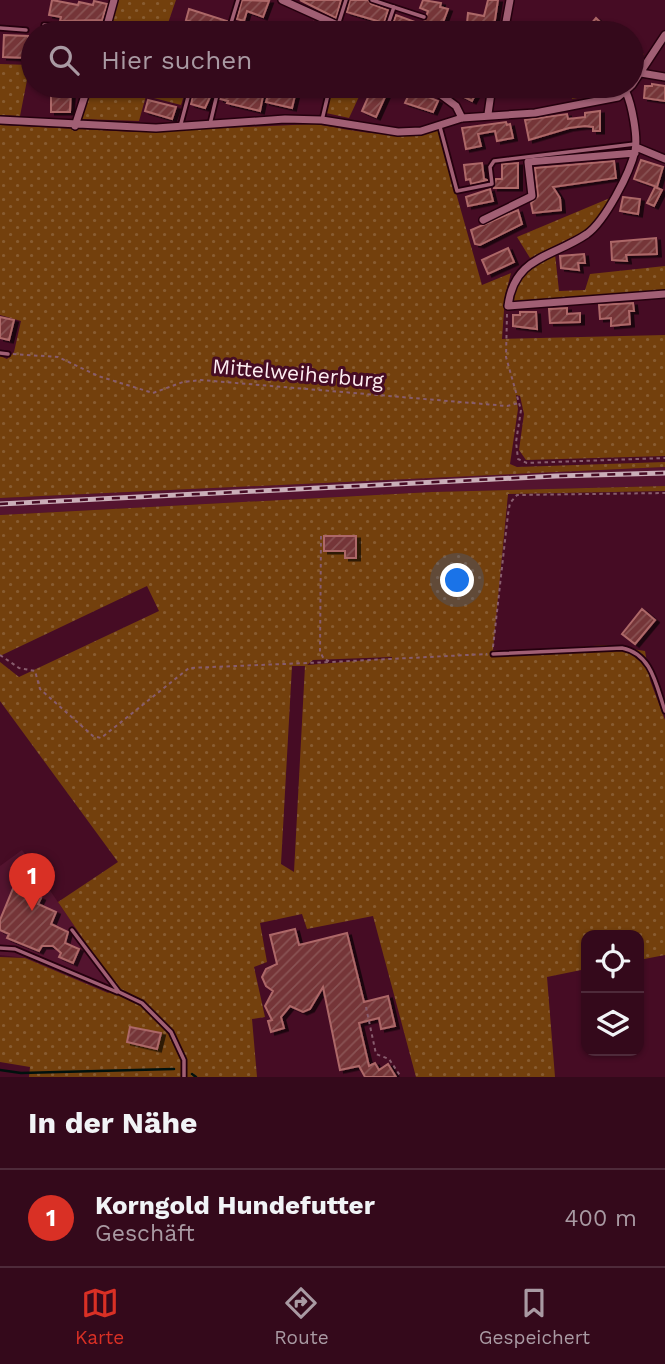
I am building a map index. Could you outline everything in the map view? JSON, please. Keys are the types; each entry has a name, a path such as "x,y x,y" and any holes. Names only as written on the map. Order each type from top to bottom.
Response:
{"street":[{"path":"282,0 325,21"},
{"path":"506,21 510,0"},
{"path":"108,21 114,1"},
{"path":"644,68 665,35"},
{"path":"644,74 665,77"},
{"path":"75,126 84,98"},
{"path":"445,98 456,106 462,118"},
{"path":"488,114 490,98"},
{"path":"0,120 75,126 180,127 322,120 387,132 421,131 462,118 488,114 535,113 613,98"},
{"path":"631,98 635,148 598,224 588,233 520,272 510,287 508,306 665,294"},
{"path":"483,220 532,196 528,162 635,148 665,159"}],"lane":[{"path":"108,0 114,1"},
{"path":"232,21 238,0"},
{"path":"343,21 346,0"},
{"path":"372,0 424,17"},
{"path":"389,21 394,7"},
{"path":"0,28 21,30"},
{"path":"180,127 188,98"},
{"path":"210,125 215,98"},
{"path":"322,120 327,98"},
{"path":"439,125 457,191 492,184 490,167 494,161 635,148"},
{"path":"0,353 8,354"},
{"path":"493,654 622,648 637,651 645,659 665,711"},
{"path":"72,930 119,992"},
{"path":"0,948 27,953 142,1003 171,1032 184,1060 184,1077"}],"path":[{"path":"508,306 504,339 506,357 521,410 515,452 522,462 665,458"},
{"name":"Mittelweiherburg","path":"8,354 58,357 98,376 153,393 183,382 201,380 507,406 519,403"},
{"path":"0,655 19,668 35,671 40,689 93,736 101,738 189,668 493,654 508,513 510,503 517,495 665,493"},
{"path":"321,536 320,652 324,659 331,662"},
{"path":"366,1007 376,1054 388,1059 401,1077"}],"shaded area":[{"path":"118,0 176,0 169,21 112,21"},
{"path":"0,64 21,65 21,98 24,98 20,116 0,115"},
{"path":"87,98 145,98 139,121 81,119"},
{"path":"154,98 183,98 181,105"},
{"path":"330,98 358,98 349,118 326,113"},
{"path":"315,124 392,135 438,129 482,285 511,273 505,296 502,339 665,335 665,456 526,460 519,450 524,414 520,396 516,395 518,409 510,464 517,467 665,462 665,467 0,498 0,356 7,359 14,352 21,321 0,315 0,125 135,132"},
{"path":"610,198 592,227 530,258 517,237"},
{"path":"555,254 559,291 585,290 590,274 665,266 665,290 514,301 512,297 522,275"},
{"path":"665,467 665,486 432,492 0,515 0,498"},
{"path":"665,486 665,491 508,494 493,650 509,652 606,645 645,651 650,680 665,720 665,955 644,959 644,930 581,930 581,970 547,977 555,1077 416,1077 373,916 307,929 302,914 260,923 267,962 254,967 265,1017 252,1019 257,1077 29,1077 30,1067 0,1062 0,957 25,958 108,993 116,987 58,902 118,862 0,701 0,662 19,677 159,611 147,586 0,656 0,515 432,492","holes":["392,658 307,665 313,660","292,666 305,666 294,872 281,864"]},
{"path":"22,850 116,986 108,993 25,958 0,955 0,866"}],"building":[{"path":"52,0 78,5 79,2 93,5 94,1 107,4 102,20 60,21 61,17 49,15"},
{"path":"242,0 269,1 263,17 247,11 244,21 237,19"},
{"path":"300,0 341,0 336,18"},
{"path":"350,0 368,0 371,4 388,10 385,21 347,12"},
{"path":"423,0 441,3 440,7 448,9 444,21 424,21 428,11 420,8"},
{"path":"488,0 498,0 495,21 467,21 468,13 484,16"},
{"path":"189,9 227,21 189,21 186,20"},
{"path":"396,15 412,21 394,21"},
{"path":"4,35 21,36 21,58 3,57"},
{"path":"645,86 665,86 665,101 644,98"},
{"path":"51,98 71,98 70,112 51,112"},
{"path":"192,98 210,98 205,108 191,104"},
{"path":"220,98 263,98 260,111"},
{"path":"267,98 294,98 292,108 266,102"},
{"path":"368,98 385,98 376,117 362,111"},
{"path":"407,98 431,98 438,101 433,112 405,103"},
{"path":"148,100 176,107 172,119 145,111"},
{"path":"600,111 600,131 593,131 593,127 585,126 569,128 529,140 525,120 567,114 568,119 585,117 585,113"},
{"path":"506,122 507,125 510,124 513,138 497,141 495,131 478,134 481,146 466,149 462,128"},
{"path":"641,160 663,167 657,187 634,179"},
{"path":"614,161 616,178 553,187 560,198 561,210 533,213 531,203 538,196 535,168"},
{"path":"482,163 484,179 487,180 471,184 470,179 466,180 464,165"},
{"path":"518,163 518,188 494,188 496,179 502,179 502,164"},
{"path":"655,187 662,190 654,206 647,203"},
{"path":"490,189 493,201 468,206 466,197"},
{"path":"623,197 640,199 638,214 620,211"},
{"path":"518,210 522,224 480,245 475,244 471,230"},
{"path":"656,238 657,254 626,255 627,261 612,260 611,242"},
{"path":"508,248 514,262 488,274 482,260"},
{"path":"584,254 585,263 578,263 579,270 561,268 560,256"},
{"path":"633,303 634,311 629,311 630,324 611,326 611,318 600,319 599,305"},
{"path":"567,308 567,314 580,313 580,322 550,323 549,309"},
{"path":"520,312 536,312 537,329 513,326 513,315 520,315"},
{"path":"0,317 14,320 9,340 0,338"},
{"path":"324,536 356,536 356,558 345,558 345,551 324,551"},
{"path":"642,609 655,620 635,644 622,634"},
{"path":"14,886 41,898 38,904 56,912 51,924 68,932 65,943 79,949 73,963 59,957 61,953 53,946 42,946 39,951 7,938 9,934 0,930 0,920"},
{"path":"295,929 299,945 347,933 364,1002 388,996 395,1026 381,1029 379,1018 359,1023 369,1066 375,1063 379,1070 388,1064 396,1077 365,1077 359,1066 340,1070 323,987 310,1009 303,1012 290,1006 281,1017 284,1028 271,1032 268,1021 272,1020 265,1006 273,991 266,986 262,977 266,969 277,964 270,935"},
{"path":"130,1027 161,1033 157,1049 127,1042"}],"waterway":[{"path":"0,1070 21,1073 174,1069"},
{"path":"192,1074 196,1077"}],"railway":[{"path":"0,504 665,473"}],"place":[{"name":"Korngold Hundefutter","path":"32,911"}]}
